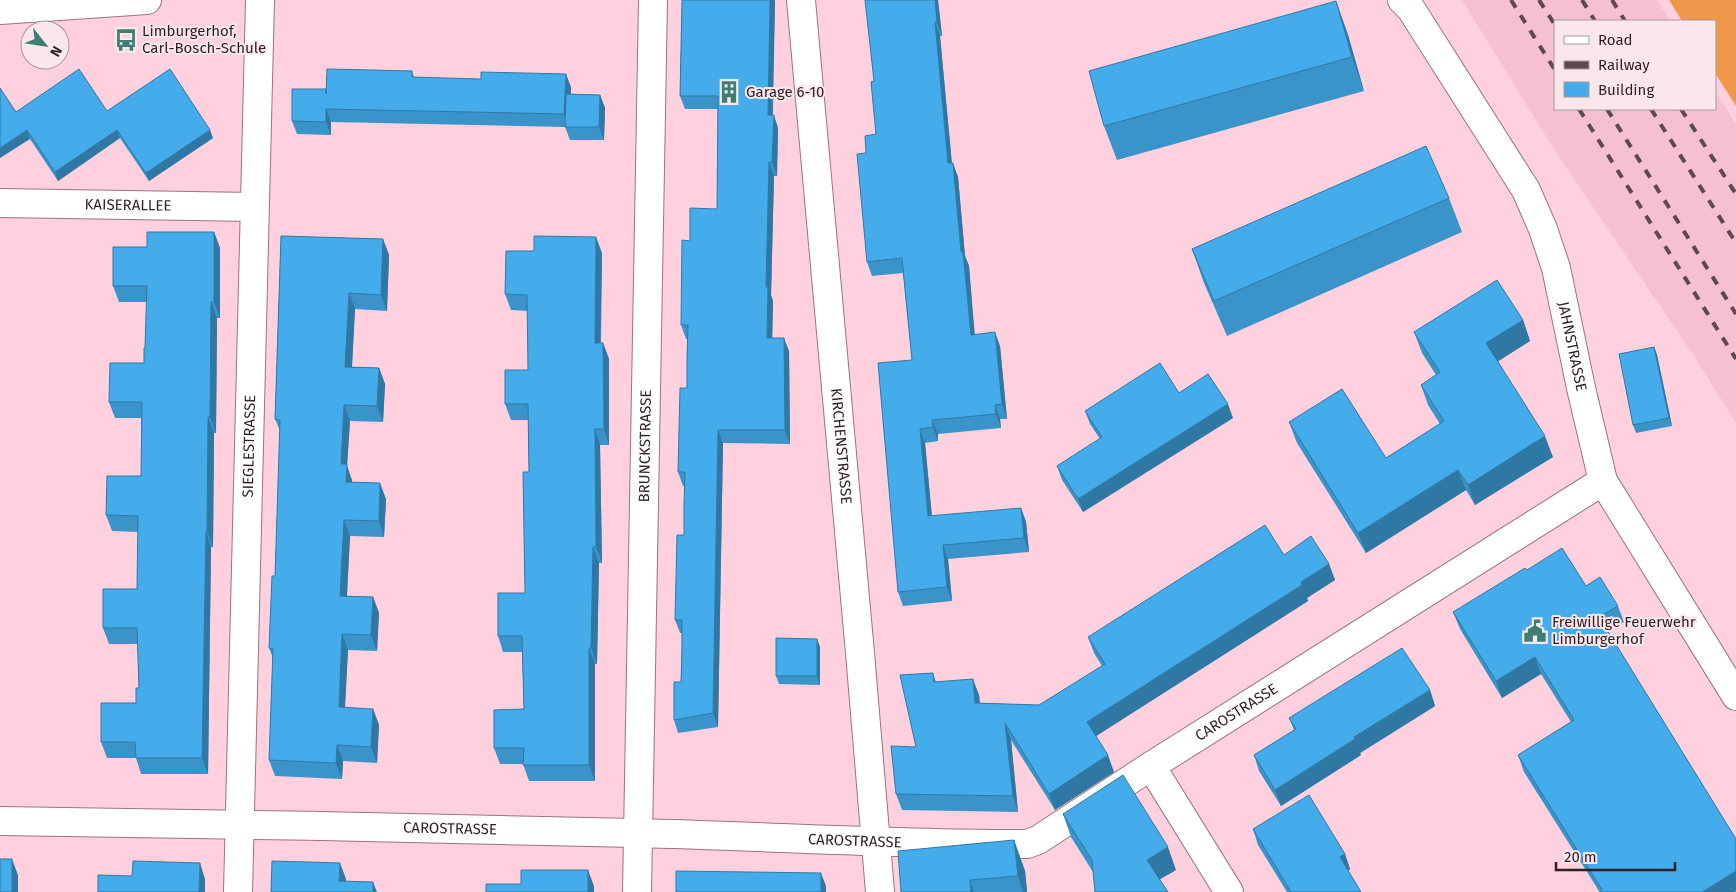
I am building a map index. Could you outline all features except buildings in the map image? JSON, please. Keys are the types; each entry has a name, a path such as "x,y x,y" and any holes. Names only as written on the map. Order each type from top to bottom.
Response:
{"street":[{"path":"0,10 147,0"},
{"name":"SIEGLESTRASSE","path":"238,892 260,0"},
{"name":"BRUNCKSTRASSE","path":"637,892 653,0"},
{"name":"KIRCHENSTRASSE","path":"801,0 880,892"},
{"name":"JAHNSTRASSE","path":"1402,0 1411,9 1526,190 1543,229 1556,268 1581,388 1604,481 1736,696"},
{"name":"KAISERALLEE","path":"0,203 254,207"},
{"name":"CAROSTRASSE","path":"0,821 240,824 638,833 875,842 1027,844 1038,840 1151,766 1604,481"},
{"path":"1151,766 1229,892"}],"shaded area":[{"path":"1462,0 1657,0 1669,20 1554,20 1554,110 1716,110 1716,93 1736,124 1736,423 1694,356 1555,151"},
{"path":"1669,0 1736,0 1736,106 1716,75 1716,20 1681,20"}],"railway":[{"path":"1511,0 1554,68"},
{"path":"1539,0 1554,23"},
{"path":"1582,0 1594,20"},
{"path":"1612,0 1624,20"},
{"path":"1580,110 1736,359"},
{"path":"1608,110 1736,314"},
{"path":"1652,110 1736,243"},
{"path":"1682,110 1736,194"}],"place":[{"name":"Limburgerhof, Carl-Bosch-Schule","path":"126,40"},
{"name":"Garage 6-10","path":"729,92"},
{"name":"Freiwillige Feuerwehr Limburgerhof","path":"1535,631"}]}
